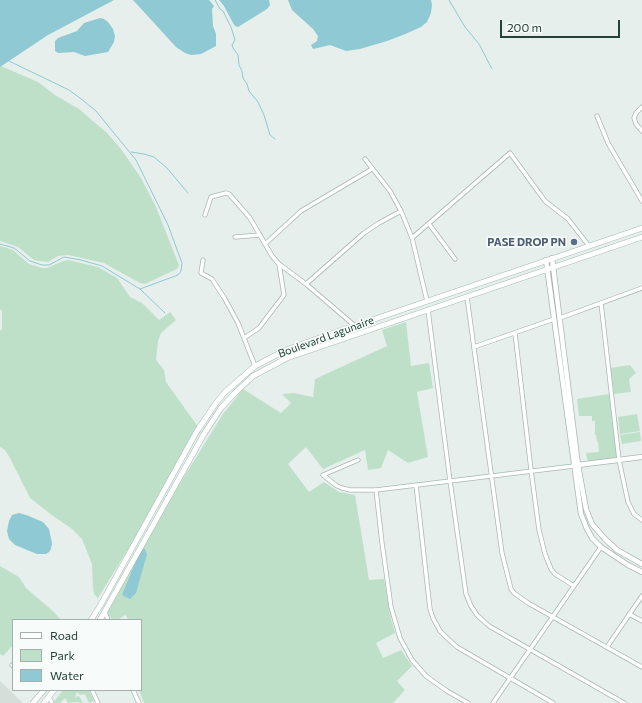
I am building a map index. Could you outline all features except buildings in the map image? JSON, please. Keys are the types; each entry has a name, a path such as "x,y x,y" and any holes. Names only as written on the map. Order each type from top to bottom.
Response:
{"main road":[{"name":"Boulevard Lagunaire","path":"92,619 197,431 224,393 255,366 286,350 642,228"},
{"name":"Boulevard Lagunaire","path":"101,619 204,434 222,408 241,387 254,376 287,358 642,237"},
{"path":"33,703 42,691"},
{"path":"44,703 53,691"}],"street":[{"path":"642,107 634,118 636,124 642,131"},
{"path":"598,116 608,143 642,201"},
{"path":"412,238 510,153 545,201 568,219 589,246"},
{"path":"365,159 390,191 401,211 412,238 427,301"},
{"path":"265,244 301,211 372,169"},
{"path":"205,215 211,197 228,194 250,218 272,256 279,264 306,284 355,326"},
{"path":"306,284 364,233 401,211"},
{"path":"429,224 455,260"},
{"path":"235,237 260,235"},
{"path":"552,258 560,318 579,506 583,521 592,538 601,547 628,565 642,572"},
{"path":"203,260 201,273 212,278 225,299 244,338 255,366"},
{"path":"546,260 576,465 584,502 592,524 605,539 617,550 642,564"},
{"path":"244,338 259,328 284,295 279,264"},
{"path":"560,318 642,288"},
{"path":"467,297 502,553 511,589 528,603 642,667"},
{"path":"601,303 619,460 628,502 634,514 642,520"},
{"path":"428,310 466,594 471,606 477,615 489,626 624,703"},
{"path":"474,347 554,319"},
{"path":"515,333 539,530 548,563 555,574 574,586"},
{"path":"358,460 324,475 342,488 350,490 376,490 492,477 531,470 642,457"},
{"path":"416,485 430,609 433,618 446,637 457,646 552,703"},
{"path":"376,490 391,607 400,638 412,660 426,676 446,691 468,703"},
{"path":"493,703 601,547"},
{"path":"607,647 642,596"},
{"path":"105,611 108,619"},
{"path":"630,614 642,621"},
{"path":"92,691 98,703"},
{"path":"133,691 138,703"},
{"path":"49,697 52,703"}],"shaded area":[{"path":"0,681 23,703 0,703"}],"green space":[{"path":"1,66 38,82 55,95 79,109 107,133 121,149 141,178 156,207 179,265 177,269 145,284 140,283 104,263 68,255 58,256 48,262 34,260 18,247 0,241"},
{"path":"0,246 13,250 29,264 42,268 47,268 68,260 98,267 117,278 130,297 142,303 159,320 170,312 176,320 161,333 158,341 156,360 164,370 166,382 201,431 98,598 94,594 92,564 82,539 72,529 30,498 10,458 5,450 0,447 0,331 2,329 2,311 0,309"},
{"path":"406,322 411,366 429,363 433,388 417,392 428,457 408,463 388,450 381,468 368,470 365,450 323,469 306,447 288,464 309,492 324,482 339,492 355,495 369,580 384,579 395,633 376,643 383,658 401,650 412,666 397,681 405,690 393,703 144,703 139,691 142,691 142,619 127,619 128,618 125,615 119,619 111,619 104,606 223,414 243,389 281,413 291,403 282,394 294,393 313,397 315,379 387,346 382,330"},
{"path":"630,365 636,373 629,379 631,392 614,394 610,368"},
{"path":"609,394 617,455 615,458 587,463 588,459 586,453 599,452 598,442 595,435 595,421 592,421 592,416 579,416 577,399"},
{"path":"637,414 640,431 620,434 618,417"},
{"path":"640,432 641,441 622,444 620,435"},
{"path":"0,566 19,577 26,588 60,619 12,619 12,646 3,656 0,654"},
{"path":"62,691 89,691 94,701 89,703 85,694 80,695 77,692 75,697 79,696 83,703 68,703 65,698 60,703 53,703"}],"water":[{"path":"0,0 114,0 48,35 0,67"},
{"path":"133,0 209,0 214,6 212,9 213,26 216,34 216,46 201,54 191,55 176,47"},
{"path":"219,0 269,0 270,5 267,9 238,27 235,26"},
{"path":"288,0 431,0 432,5 431,13 427,22 421,27 387,41 360,49 346,51 330,45 313,49 311,45 317,41 318,36 313,29 292,10"},
{"path":"100,18 108,22 113,29 115,36 114,42 108,52 85,56 74,52 58,53 55,51 55,41 58,38 77,31 84,23"},
{"path":"19,513 43,522 49,529 52,543 49,552 46,554 37,554 15,545 9,539 7,531 9,521 12,515"},
{"path":"144,548 147,554 136,593 130,599 122,595 137,558"}],"waterway":[{"path":"215,0 220,9 223,11 231,27 235,40 232,45 238,55 243,78 249,91 258,102 270,135 275,139"},
{"path":"449,0 465,27 479,44 492,69"},
{"path":"9,61 69,90 80,98 96,111 136,160 168,225 182,263 181,271 178,275 140,289"},
{"path":"131,152 154,157 167,168 188,193"},
{"path":"0,244 14,248 30,261 42,265 49,265 64,257 102,266 140,289 165,313"}],"place":[{"name":"PASE DROP PN","path":"574,242"}]}
